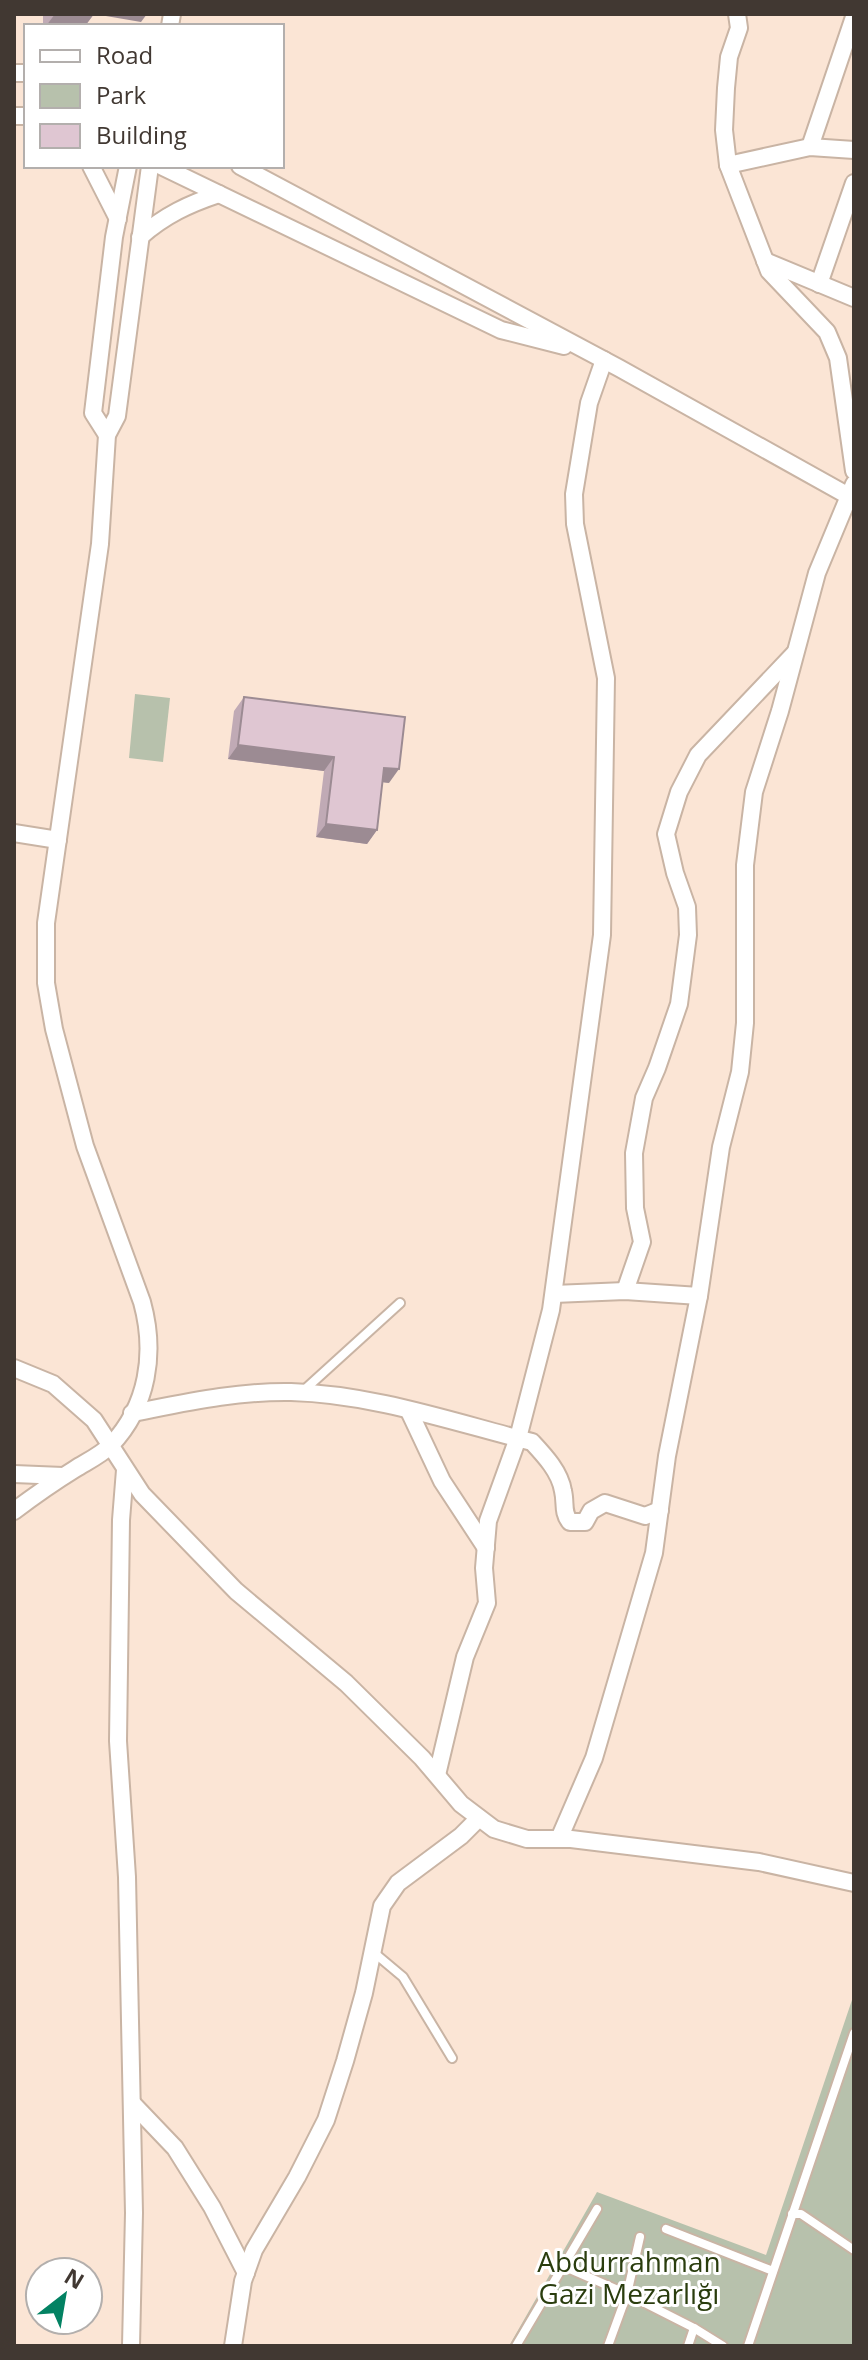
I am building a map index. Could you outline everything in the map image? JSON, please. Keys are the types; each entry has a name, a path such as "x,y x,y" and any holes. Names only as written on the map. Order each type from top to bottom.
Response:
{"street":[{"path":"737,14 739,28 729,57 726,88 724,130 728,165 769,271 827,332 838,358 854,471"},
{"path":"810,147 854,17"},
{"path":"728,165 810,147 854,150"},
{"path":"92,168 118,219"},
{"path":"107,435 93,413 128,168"},
{"path":"14,1511 109,1447 144,1391 150,1355 147,1319 85,1146 54,1029 46,983 45,932 100,544 107,435 117,416 150,168"},
{"path":"165,168 501,330 596,357"},
{"path":"244,168 852,493 817,573 754,792 745,865 745,1023 740,1072 721,1147 699,1296 667,1456 654,1553 594,1758 559,1839"},
{"path":"819,284 854,183"},
{"path":"140,237 160,220 187,205 219,194"},
{"path":"765,261 854,298"},
{"path":"437,1775 465,1657 487,1603 484,1568 488,1521 518,1438 554,1294 602,935 606,678 575,524 574,494 596,357"},
{"path":"625,1291 642,1242 635,1208 634,1153 644,1098 662,1057 679,1004 688,935 687,907 666,834 679,792 698,755 795,653"},
{"path":"14,833 58,840"},
{"path":"554,1294 625,1291 699,1296"},
{"path":"14,1368 53,1384 94,1420 142,1494 236,1591 346,1683 437,1775 461,1804 494,1829 527,1839 559,1839 759,1862 854,1883"},
{"path":"132,1413 223,1396 302,1393 344,1397 532,1442 548,1458 563,1489 565,1516 570,1522 585,1522 591,1511 605,1503 645,1516 660,1510"},
{"path":"409,1411 442,1481 486,1548"},
{"path":"125,1470 121,1520 118,1741 127,1877 132,2103 134,2213 131,2346"},
{"path":"14,1474 63,1476"},
{"path":"233,2346 235,2321 254,2250 326,2120 349,2048 379,1916 392,1889 461,1836 479,1818"},
{"path":"132,2103 175,2148 212,2207 246,2273"}],"lane":[{"path":"302,1393 400,1303"},
{"path":"372,1951 403,1977 452,2058"},
{"path":"748,2346 854,2033"},
{"path":"516,2346 597,2209"},
{"path":"792,2214 801,2214 854,2250"},
{"path":"666,2229 773,2271"},
{"path":"608,2346 627,2294 640,2237"},
{"path":"563,2266 627,2294 723,2346"},
{"path":"688,2346 694,2328"}],"green space":[{"path":"135,694 170,698 163,762 129,758"},
{"name":"Abdurrahman Gazi Mezarlığı","path":"854,1994 854,2346 509,2346 597,2192 766,2255"}],"building":[{"path":"244,697 405,717 399,769 384,768 377,830 326,824 334,757 238,745"}]}
